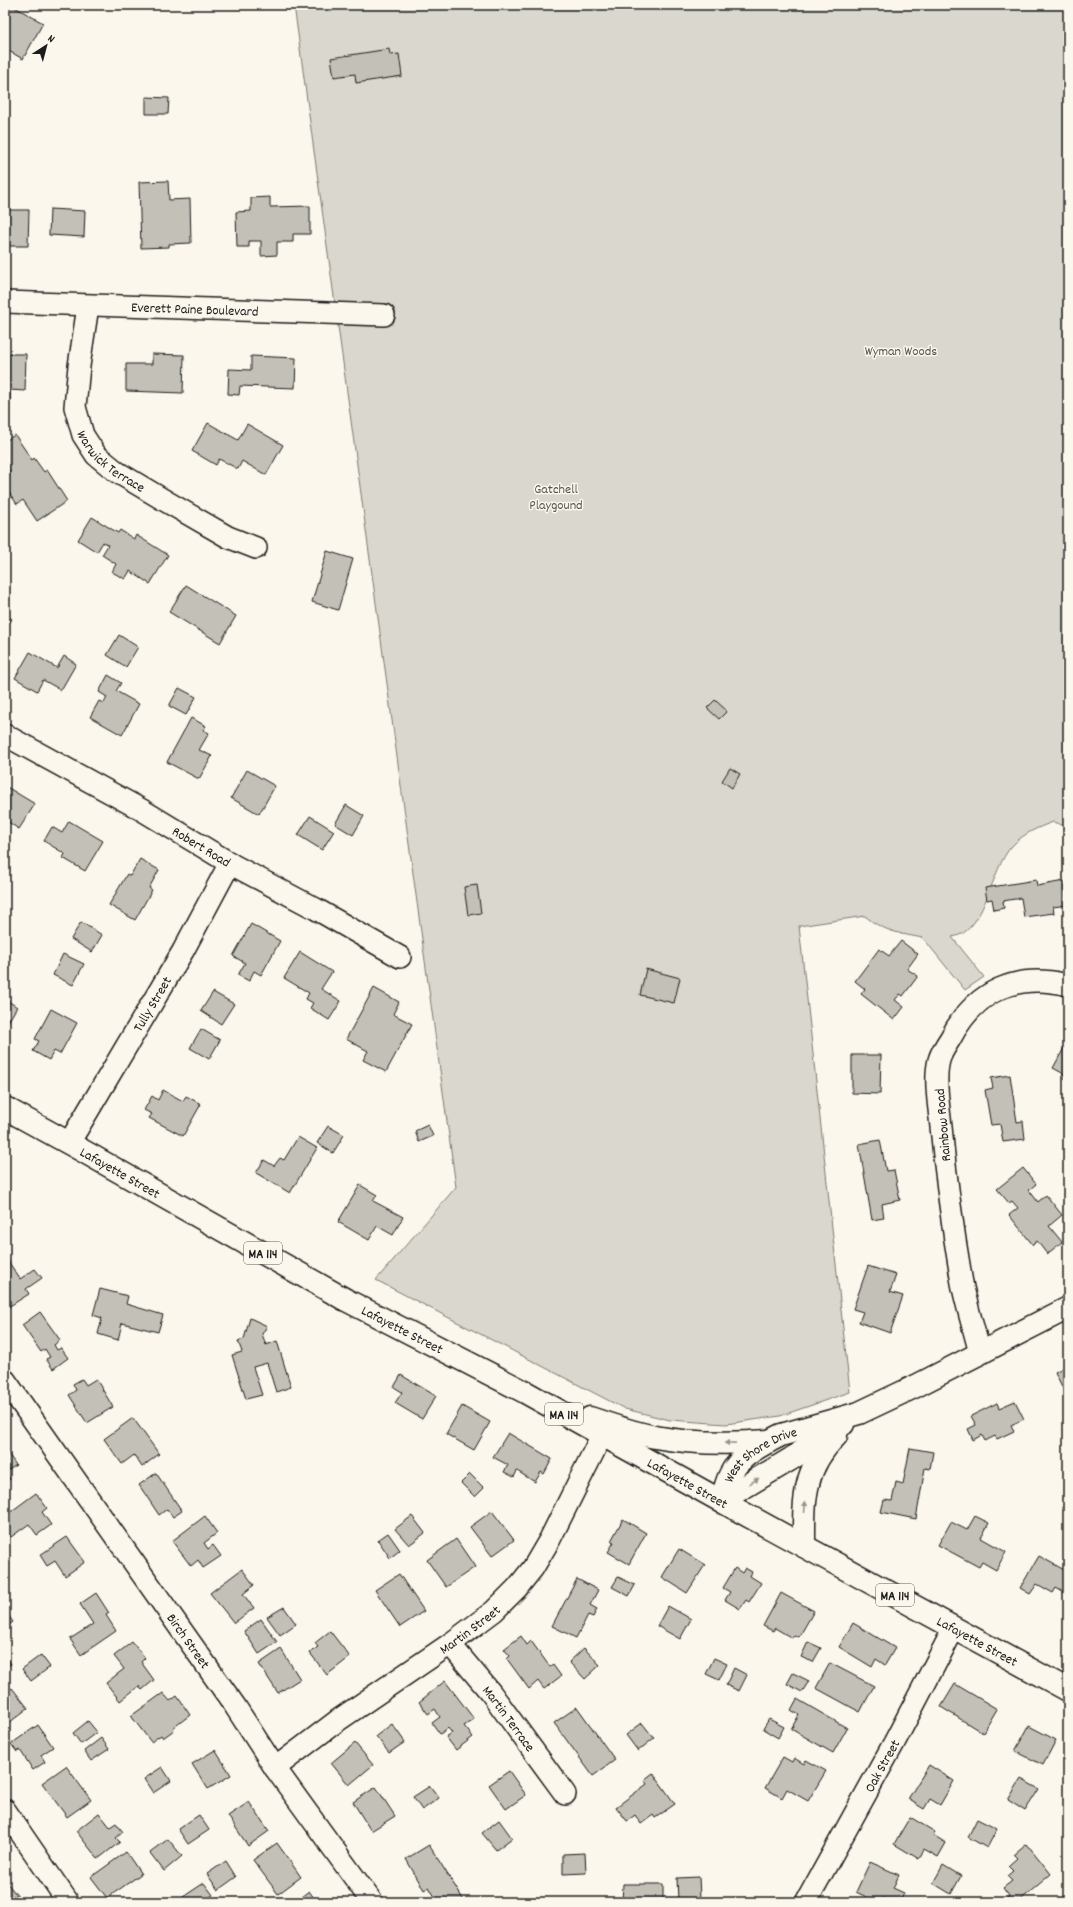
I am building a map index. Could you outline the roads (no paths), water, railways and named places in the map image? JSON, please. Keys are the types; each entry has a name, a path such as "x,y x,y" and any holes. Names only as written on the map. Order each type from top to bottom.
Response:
{"main road":[{"name":"Lafayette Street","path":"5,1108 70,1143 346,1300 544,1402 721,1501 1068,1690"},
{"name":"West Shore Drive","path":"721,1501 731,1473 742,1459 769,1441 781,1435 858,1413 916,1386 1068,1308"},
{"path":"544,1402 654,1437 694,1443 740,1443 769,1441"},
{"name":"West Shore Drive","path":"721,1501 791,1459 858,1413"},
{"path":"804,1546 804,1508 809,1475 825,1447 858,1413"}],"street":[{"name":"Everett Paine Boulevard","path":"5,302 384,315"},
{"name":"Warwick Terrace","path":"88,306 79,366 75,407 83,436 96,455 117,472 169,503 228,536 256,548"},
{"name":"Robert Road","path":"5,734 142,810 230,863 316,908 400,957"},
{"name":"Tully Street","path":"70,1143 183,951 230,863"},
{"name":"Rainbow Road","path":"980,1353 963,1284 947,1186 938,1087 939,1060 955,1029 970,1010 989,994 1013,982 1035,980 1054,981 1068,985"},
{"name":"Birch Street","path":"5,1380 196,1651 275,1768 372,1902"},
{"name":"Martin Street","path":"275,1768 337,1721 450,1644 494,1611 517,1588 533,1568 550,1539 602,1435"},
{"name":"Oak Street","path":"806,1902 894,1743 954,1628"},
{"name":"Martin Terrace","path":"450,1644 491,1693 565,1794"},
{"path":"5,1810 68,1902"}],"park label":[{"name":"Wyman Woods","path":"901,350"},
{"name":"Gatchell Playgound","path":"556,496"}]}
